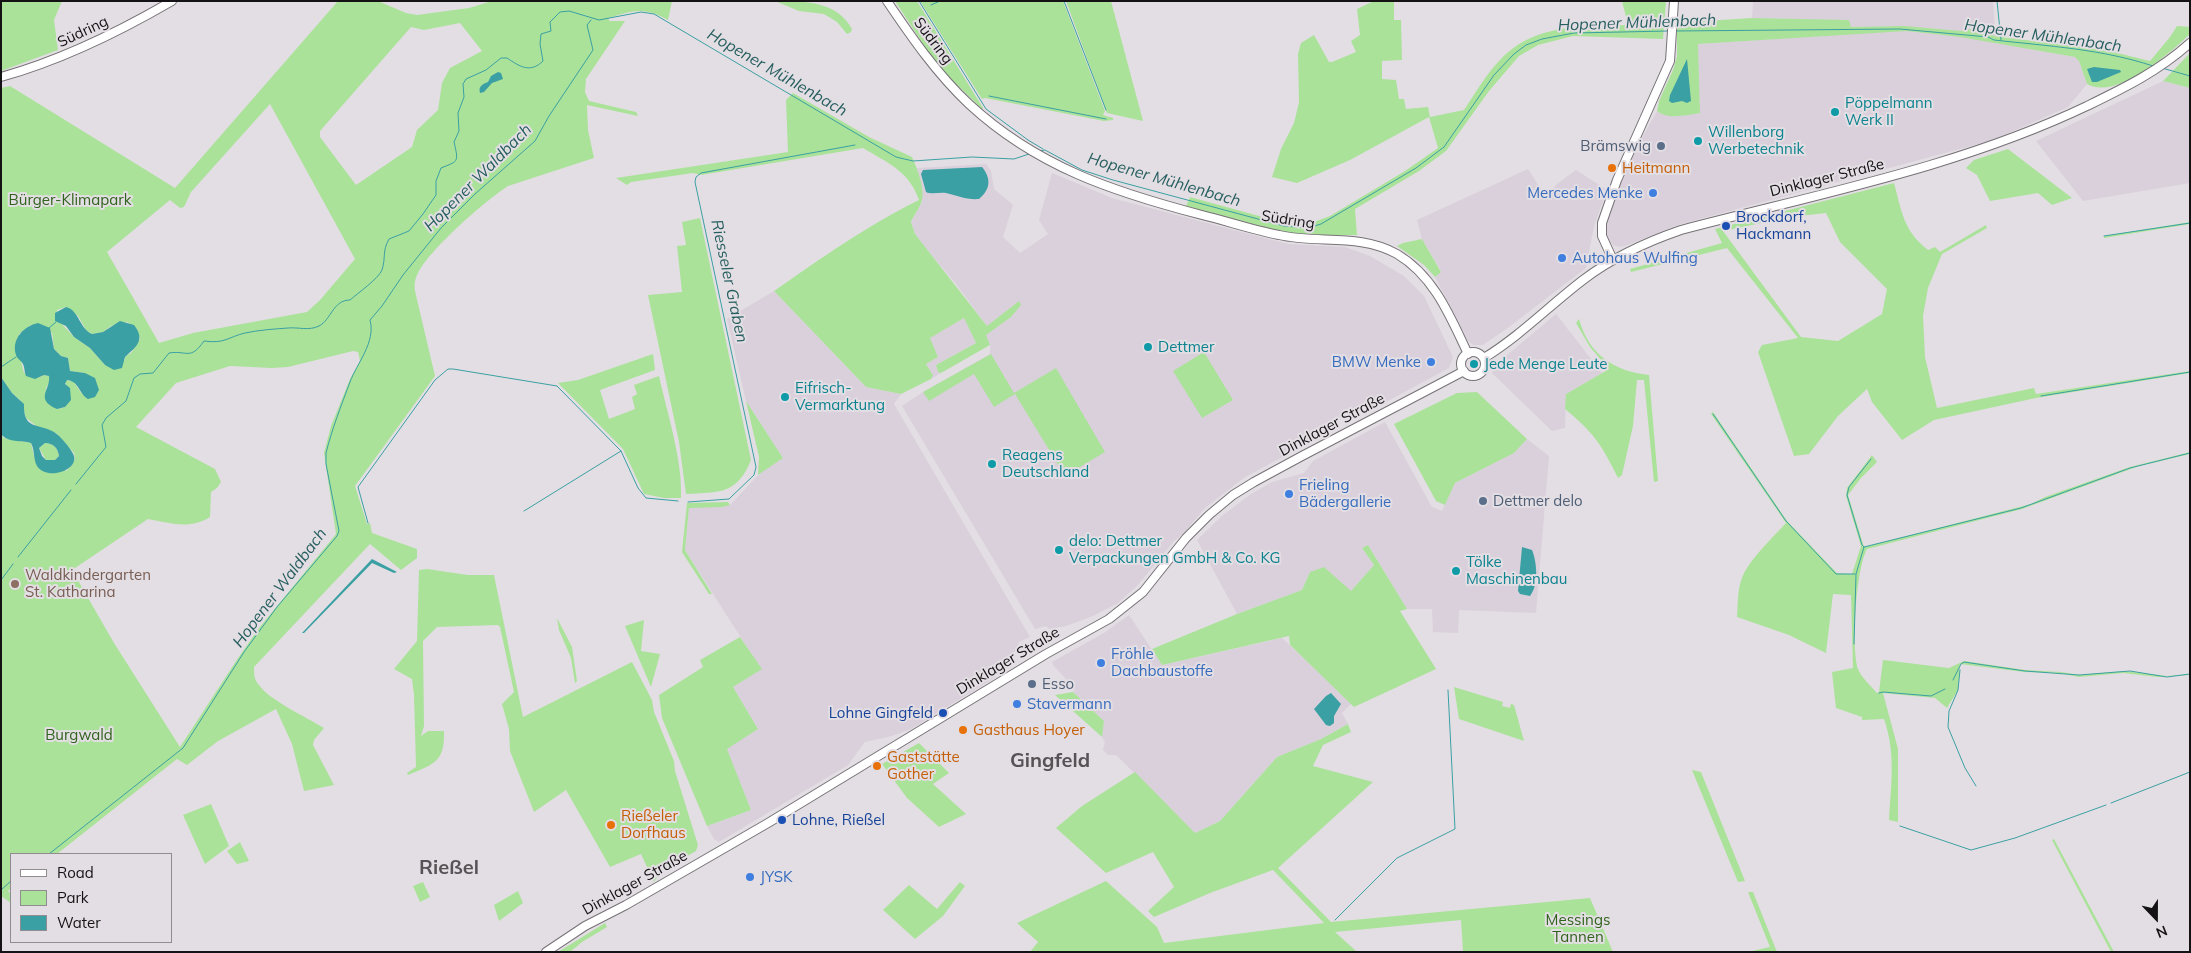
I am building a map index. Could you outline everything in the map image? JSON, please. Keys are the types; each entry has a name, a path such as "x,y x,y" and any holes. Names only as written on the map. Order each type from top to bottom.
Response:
{"main road":[{"name":"Südring","path":"1,77 34,68 85,48 172,1"},
{"name":"Südring","path":"887,1 936,69 957,92 993,125 1026,148 1087,180 1123,193 1279,235 1354,241 1376,246 1396,254 1417,268 1427,279 1442,302 1468,354"},
{"path":"1613,260 1601,230 1606,208 1617,180 1667,73 1673,36 1674,1"},
{"name":"Dinklager Straße","path":"1484,358 1510,342 1583,280 1613,260 1644,244 1681,230 1979,151 2063,117 2154,71 2190,43"},
{"path":"1475,353 1484,358 1485,366 1481,373 1474,376 1464,371 1462,362 1468,354 1475,353"},
{"name":"Dinklager Straße","path":"546,952 585,926 626,905 768,823 1046,654 1108,619 1143,592 1192,532 1233,495 1302,456 1464,371"}],"shaded area":[{"path":"1753,1 1993,1 1996,43 2075,57 2079,61 2087,84 2068,107 1993,140 1678,225 1625,246 1613,245 1606,235 1609,211 1633,154 1657,111 1661,114 1700,113 1697,44 1863,33 1851,27 1796,19 1752,18"},
{"path":"2163,81 2190,88 2190,183 2083,201 2036,141"},
{"path":"986,164 991,171 994,189 1013,205 1003,237 1020,253 1048,234 1039,220 1052,173 1112,198 1184,217 1288,244 1345,247 1370,256 1404,276 1424,296 1453,357 1449,368 1373,409 1368,404 1328,425 1332,431 1245,477 1205,508 1184,533 1174,541 1138,585 1118,603 1093,616 1066,626 1049,629 1046,626 1035,629 902,406 990,354 990,345 985,335 1011,317 1019,301 987,326 956,284 923,245 915,234 911,222 922,202 917,168"},
{"path":"1528,169 1546,197 1557,184 1576,170 1607,190 1594,226 1586,268 1483,345 1473,345 1468,341 1435,277 1441,271 1422,239 1417,220"},
{"path":"774,291 866,387 901,394 894,404 1030,637 1019,642 1011,660 994,678 911,729 892,736 865,742 848,765 719,842 714,839 707,826 751,810 726,749 758,729 733,687 761,669 685,550 689,507 722,507 730,505 763,470 783,458 746,401 727,319"},
{"path":"1556,314 1602,373 1566,394 1565,428 1552,431 1492,373 1494,366"},
{"path":"964,318 976,343 936,365 938,372 941,373 931,379 932,375 926,364 938,357 929,338"},
{"path":"1385,422 1432,507 1442,511 1455,483 1514,453 1527,439 1549,456 1536,613 1459,610 1458,633 1433,632 1432,609 1407,609 1368,545 1362,548 1374,565 1351,591 1310,572 1302,590 1237,614 1197,540 1223,515 1251,494 1272,482 1304,473 1313,461"},
{"path":"1129,615 1162,665 1282,638 1351,704 1342,713 1348,724 1321,739 1277,757 1220,821 1195,833 1116,755 1108,755 1103,750 1105,742 1102,737 1104,721 1073,692 1075,689 1052,662 1104,633"}],"green space":[{"path":"1,1 62,1 54,20 58,50 1,71"},
{"path":"338,1 378,1 406,13 417,15 469,8 492,1 672,1 668,20 652,13 639,11 609,18 609,21 625,21 586,79 585,92 589,101 636,112 638,116 587,105 588,130 594,158 508,186 446,239 424,263 417,275 415,291 435,376 355,486 367,524 370,523 372,533 417,549 417,558 401,570 370,544 254,667 256,681 264,691 280,703 324,728 314,740 313,745 334,785 304,791 292,744 276,709 218,741 187,765 177,759 58,853 10,853 10,890 8,891 10,893 10,902 1,896 1,434 4,438 31,443 35,460 66,471 75,459 74,453 56,433 39,428 26,418 21,401 12,393 1,377 1,88 10,86 175,188","holes":["460,23 482,51 450,68 442,83 438,110 417,130 412,147 356,185 320,137 320,131 411,27 424,30","270,104 355,259 320,300 307,312 193,333 159,343 107,252 170,200 180,208 184,207 191,192","66,307 78,316 86,330 92,334 103,332 111,326 127,322 137,329 140,339 132,352 125,357 125,360 105,365 90,348 74,337 61,323 57,310","31,325 52,333 54,349 61,356 68,358 70,371 85,373 82,394 73,381 66,380 65,407 53,407 49,404 46,388 50,382 49,376 44,375 38,378 24,373 19,334","353,351 358,352 360,361 350,379 331,426 324,453 336,534 259,628 180,747 114,643 72,570 148,519 172,524 187,524 210,517 211,492 221,482 215,469 136,427 176,383 230,366 288,367"]},
{"path":"775,1 808,2 829,8 846,20 852,29 851,32 847,34 837,22 824,14 799,11"},
{"path":"895,1 917,1 982,109 948,76 925,47"},
{"path":"920,1 1063,1 1105,111 1103,115 1113,118 1113,120 1104,121 985,98 982,99"},
{"path":"1066,1 1111,1 1143,121 1107,113"},
{"path":"1374,1 1394,1 1394,20 1401,20 1402,60 1382,61 1382,79 1396,80 1399,99 1404,99 1406,109 1428,107 1430,117 1464,110 1498,62 1512,49 1525,41 1539,35 1568,28 1628,25 1622,1 1666,1 1663,39 1573,36 1538,45 1519,56 1489,91 1446,151 1419,171 1355,209 1357,235 1307,235 1283,232 1186,206 1190,197 1288,224 1306,225 1330,216 1405,171 1438,148 1429,117 1350,160 1297,183 1272,177 1281,149 1294,123 1299,102 1298,54 1301,43 1314,35 1329,62 1356,52 1351,41 1360,35 1357,9"},
{"path":"1752,18 1849,20 1851,27 1904,26 1961,31 1971,29 1990,31 1994,36 2105,50 2150,61 2177,26 2190,27 2190,34 2156,63 2127,81 2099,88 2087,84 2079,61 2075,57 1960,37 1907,31 1698,44 1700,113 1672,116 1661,114 1657,111 1659,101 1677,56 1677,27 1690,22"},
{"path":"2190,53 2190,88 2163,81"},
{"path":"793,93 869,137 912,157 920,178 923,195 920,206 911,222 915,234 987,326 1019,301 1021,305 1011,317 986,335 990,345 941,373 938,372 936,365 976,343 964,318 930,338 938,357 926,364 933,375 931,379 901,394 866,387 774,291 862,232 919,200 910,182 897,169 863,148 701,175 693,173 631,182 627,185 616,178 788,152 786,100"},
{"path":"2008,149 2072,198 2052,205 2038,193 1990,201 1977,175 1966,168 1974,160"},
{"path":"1894,183 1908,228 1928,250 1935,247 1940,252 1986,225 1987,228 1942,254 1928,288 1923,316 1925,357 1937,408 2034,388 2036,394 2190,371 2190,373 2036,398 1934,420 1902,440 1872,402 1867,389 1838,416 1809,454 1794,456 1758,352 1762,345 1798,338 1727,248 1631,272 1630,269 1722,243 1715,229","holes":["1826,213 1840,242 1887,289 1882,314 1838,341 1801,337 1723,231 1790,217"]},
{"path":"700,218 751,460 740,480 733,486 717,492 686,494 679,442 648,295 682,292 677,246 686,245 682,222"},
{"path":"2190,222 2190,224 2104,238 2104,236"},
{"path":"1422,239 1441,272 1435,277 1424,265 1397,246"},
{"path":"1579,319 1583,332 1589,342 1605,359 1625,370 1649,375 1658,481 1654,482 1644,380 1637,380 1633,426 1622,475 1618,478 1596,440 1565,409 1566,394 1609,369 1590,347 1576,323"},
{"path":"1204,352 1233,400 1202,418 1173,371"},
{"path":"653,354 655,370 600,390 609,419 635,409 632,397 637,394 634,385 659,376 680,469 681,498 664,498 644,494 623,449 558,383 578,380"},
{"path":"991,354 1014,393 1056,368 1105,452 1065,476 1015,394 994,407 974,374 929,401 923,392"},
{"path":"1477,392 1527,439 1514,453 1455,483 1445,505 1436,501 1394,424 1457,393"},
{"path":"746,401 783,458 758,475 759,457"},
{"path":"1713,412 1787,521 1837,573 1852,574 1861,546 1846,496 1847,488 1872,455 1877,462 1848,495 1864,547 2031,504 2045,497 2130,467 2190,452 2190,454 2139,466 2022,509 1867,549 1863,559 1857,590 1855,643 1859,672 1877,693 1879,692 1883,660 1949,668 1964,661 2025,670 2061,672 2080,675 2124,671 2167,676 2190,675 2158,677 2123,673 2079,677 2059,673 2024,672 1960,664 1958,690 1947,708 1935,698 1883,693 1898,749 1898,822 1889,820 1891,757 1888,732 1884,719 1862,720 1862,717 1836,708 1832,672 1853,668 1851,595 1833,594 1826,653 1789,635 1737,617 1739,587 1745,571 1786,523 1711,414"},
{"path":"45,443 56,448 59,456 55,460 46,460 39,448"},
{"path":"728,502 730,505 722,507 689,508 685,550 712,594 709,594 682,552 687,503"},
{"path":"1368,545 1407,609 1400,611 1436,669 1354,707 1290,645 1289,636 1162,665 1152,649 1302,590 1310,572 1324,567 1351,591 1374,565 1362,548"},
{"path":"427,569 468,575 494,575 523,717 632,662 652,700 654,712 674,761 675,771 698,845 696,851 661,871 654,882 641,854 610,867 566,790 534,812 510,751 509,729 502,704 514,692 498,625 437,627 423,641 424,726 421,736 428,731 444,731 444,741 440,756 436,761 408,775 407,773 416,767 412,679 394,669 417,641 419,570"},
{"path":"557,618 572,647 577,681 575,683 571,658 559,630"},
{"path":"644,620 641,651 660,654 651,687 625,626"},
{"path":"740,637 762,669 733,687 758,729 727,749 751,810 707,826 662,718 659,695 703,667 700,660"},
{"path":"1454,687 1503,702 1502,706 1510,708 1511,704 1514,705 1524,741 1459,719"},
{"path":"1073,692 1104,721 1102,737 1055,695"},
{"name":"Messings Tannen","path":"1348,724 1351,732 1323,745 1313,766 1373,782 1278,868 1331,922 1590,898 1613,952 1463,952 1461,920 1335,932 1356,951 1353,952 1030,952 1038,942 1017,923 1106,881 1157,927 1164,943 1324,923 1273,870 1210,893 1154,917 1148,911 1174,887 1153,852 1106,873 1056,828 1082,806 1135,772 1195,833 1220,821 1277,757 1321,739"},
{"path":"919,743 949,773 933,784 966,814 939,827 907,798 882,764"},
{"path":"1692,770 1701,772 1745,881 1738,882"},
{"path":"211,804 229,846 205,864 183,815"},
{"path":"2054,839 2114,952 2111,952 2052,840"},
{"path":"240,842 249,861 237,864 227,851"},
{"path":"423,882 430,897 420,902 413,886"},
{"path":"960,882 965,886 943,916 915,939 883,910 909,885 937,909"},
{"path":"518,891 523,903 499,921 494,905"},
{"path":"1748,892 1753,892 1777,952 1748,952 1770,947"},
{"path":"605,923 607,927 582,942 570,952 558,952"}],"water":[{"path":"1687,59 1691,101 1687,103 1682,101 1672,103 1669,101 1670,95"},
{"path":"2094,67 2120,70 2121,72 2097,82 2092,82 2087,69"},
{"path":"498,72 501,73 503,79 492,83 484,92 480,93 481,86"},
{"path":"982,167 987,175 988,187 979,199 946,193 926,192 921,174 923,170"},
{"path":"66,307 74,312 84,328 92,334 103,332 120,321 134,325 138,330 138,343 125,357 122,368 114,370 105,365 90,348 74,337 66,326 55,321 55,313"},
{"path":"38,323 50,328 54,349 61,356 68,358 70,371 85,373 95,378 99,390 95,397 88,399 77,385 67,380 65,384 70,388 71,400 65,407 57,409 46,402 45,394 49,376 44,375 35,379 26,376 23,364 17,358 15,349 15,344 20,334 28,327"},
{"path":"1,377 12,393 24,404 24,412 29,422 54,432 66,444 72,452 73,464 69,468 56,473 42,471 37,466 31,443 7,439 1,434","holes":["48,443 55,446 58,451 59,456 55,460 46,460 42,456 39,448"]},
{"path":"1522,547 1532,550 1535,561 1536,580 1530,596 1520,594 1518,591"},
{"path":"372,559 397,572 394,573 372,563 302,633"},
{"path":"1331,693 1341,704 1334,716 1334,723 1330,726 1326,725 1314,709"}],"waterway":[{"path":"919,1 986,109 1043,149"},
{"path":"931,5 940,1"},
{"path":"1064,1 1106,110"},
{"path":"1997,1 2001,40"},
{"name":"Hopener Mühlenbach","path":"76,484 106,447 102,425 106,418 126,401 134,378 140,374 153,373 169,353 192,353 204,341 222,341 250,332 288,328 307,329 319,326 340,303 350,300 376,278 382,270 389,239 409,231 436,195 436,181 441,168 451,164 457,158 454,142 459,131 458,113 464,97 463,84 466,79 486,70 501,58 507,58 516,64 529,68 538,65 543,61 540,44 541,34 551,31 550,22 560,12 569,11 599,20 641,12 654,14 896,157 913,161 972,157 1014,159 1029,154"},
{"name":"Hopener Waldbach","path":"50,853 183,748 244,652 277,607 337,536 339,531 326,464 326,453 350,382 368,344 371,328 370,320 441,228 475,194 535,141 549,116 593,50 587,25 591,20"},
{"name":"Hopener Mühlenbach","path":"1675,31 1900,29 1988,37 1994,40 2074,49 2134,60 2153,66"},
{"name":"Hopener Mühlenbach","path":"1038,151 1045,150 1082,170 1113,180 1284,226 1308,228 1321,224 1416,168 1444,147 1494,75 1514,54 1526,45 1542,39 1574,33 1669,31"},
{"name":"Hopener Mühlenbach","path":"2162,68 2190,76"},
{"path":"989,96 1106,119"},
{"name":"Riesseler Graben","path":"688,502 729,499 754,475 756,467 695,182 696,177 701,173 855,145"},
{"path":"2104,236 2190,223"},
{"path":"49,328 56,322"},
{"path":"1,367 16,357"},
{"name":"Riesseler Graben","path":"368,523 358,487 435,380 448,369 557,386 621,451 638,488 646,498 678,501"},
{"path":"2041,396 2190,372"},
{"path":"1713,414 1786,521 1836,574 1855,574"},
{"path":"524,511 621,451"},
{"path":"1854,644 1856,574 1864,547 2021,508 2130,468 2190,453"},
{"path":"1864,547 1847,495 1849,487 1871,459"},
{"name":"Hopener Mühlenbach","path":"18,557 71,490"},
{"name":"Hopener Mühlenbach","path":"1,580 13,564"},
{"path":"1953,680 1961,664 1964,662 2025,671 2079,675 2130,671 2167,677 2190,674"},
{"path":"1960,670 1958,690 1949,711 1948,727 1965,768 1976,786"},
{"path":"1879,693 1931,696 1945,689"},
{"path":"1335,920 1397,858 1455,829 1448,690"},
{"path":"2111,803 2190,772"},
{"path":"1900,826 1971,850 2015,838 2106,805"},
{"name":"Hopener Waldbach","path":"1,890 10,882"}],"place":[{"name":"Pöppelmann Werk II","path":"1835,112"},
{"name":"Willenborg Werbetechnik","path":"1698,141"},
{"name":"Brämswig","path":"1661,146"},
{"name":"Heitmann","path":"1612,168"},
{"name":"Mercedes Menke","path":"1653,193"},
{"name":"Brockdorf, Hackmann","path":"1726,226"},
{"name":"Autohaus Wulfing","path":"1562,258"},
{"name":"Dettmer","path":"1148,347"},
{"name":"BMW Menke","path":"1431,362"},
{"name":"Jede Menge Leute","path":"1474,364"},
{"name":"Eifrisch- Vermarktung","path":"785,397"},
{"name":"Reagens Deutschland","path":"992,464"},
{"name":"Frieling Bädergallerie","path":"1289,494"},
{"name":"Dettmer delo","path":"1483,501"},
{"name":"delo: Dettmer Verpackungen GmbH & Co. KG","path":"1059,550"},
{"name":"Tölke Maschinenbau","path":"1456,571"},
{"name":"Waldkindergarten St. Katharina","path":"15,584"},
{"name":"Fröhle Dachbaustoffe","path":"1101,663"},
{"name":"Esso","path":"1032,684"},
{"name":"Stavermann","path":"1017,704"},
{"name":"Lohne Gingfeld","path":"943,713"},
{"name":"Gasthaus Hoyer","path":"963,730"},
{"name":"Gaststätte Gother","path":"877,766"},
{"name":"Lohne, Rießel","path":"782,820"},
{"name":"Rießeler Dorfhaus","path":"611,825"},
{"name":"JYSK","path":"750,877"}],"district":[{"name":"Gingfeld","path":"1050,761"},
{"name":"Rießel","path":"449,868"}],"park label":[{"name":"Bürger-Klimapark","path":"70,200"},
{"name":"Burgwald","path":"79,735"}]}
